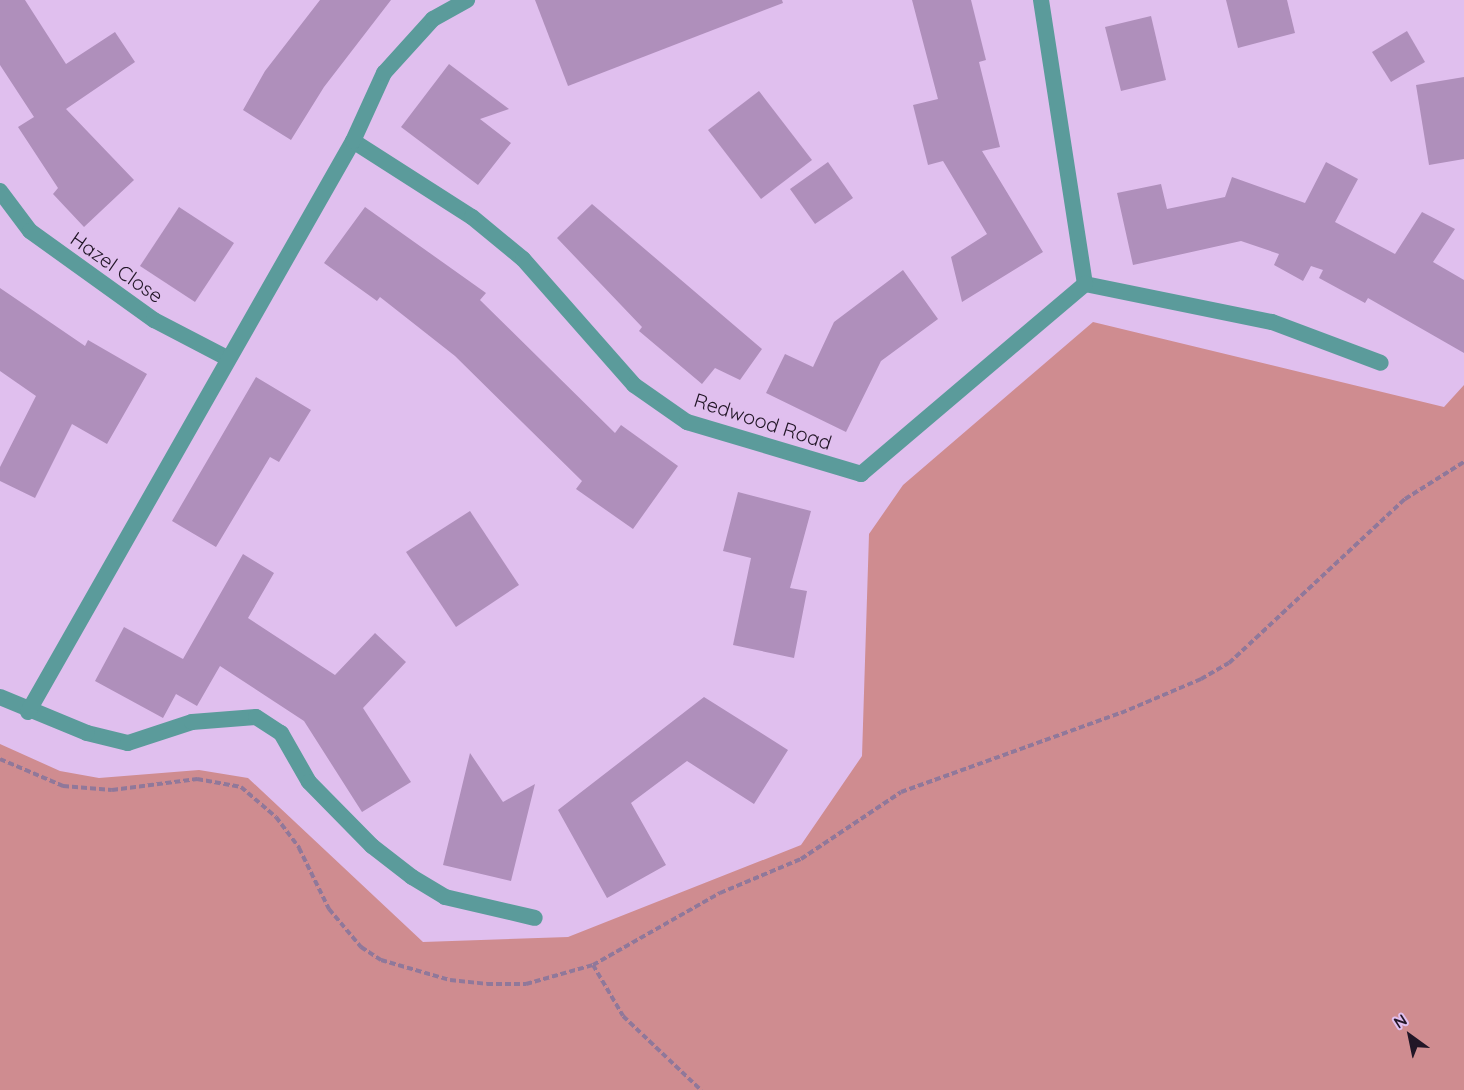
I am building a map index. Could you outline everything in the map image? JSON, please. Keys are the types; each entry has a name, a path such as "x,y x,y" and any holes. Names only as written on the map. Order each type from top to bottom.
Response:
{"street":[{"path":"28,712 227,358 353,141 384,73 433,19 467,0"},
{"path":"1041,0 1085,284 1272,322 1381,363"},
{"name":"Redwood Road","path":"353,141 472,217 523,259 634,385 687,422 861,474 1085,284"},
{"name":"Hazel Close","path":"0,191 30,231 154,320 227,358"},
{"path":"0,697 28,712 87,733 128,743 201,720 256,717 281,733 309,782 356,830 412,877 445,897 535,918"}],"path":[{"path":"0,759 63,786 112,790 197,779 241,786 276,817 299,848 345,934 381,960 450,980 487,984 526,984 593,965 720,893 801,859 901,792 1121,713 1228,663 1405,499 1464,462"},
{"path":"593,965 623,1016 701,1090"}],"shaded area":[{"path":"1093,322 1444,407 1464,385 1464,1090 0,1090 0,744 60,771 99,778 199,770 248,778 423,942 568,937 801,845 862,756 869,534 903,485"}],"building":[{"path":"0,0 25,0 66,64 115,32 135,62 66,109 134,180 84,227 53,194 58,188 18,127 34,117 0,65"},
{"path":"320,0 391,0 324,87 291,140 243,110 265,71"},
{"path":"535,0 782,0 783,3 568,86"},
{"path":"912,0 971,0 986,60 979,62 1000,147 982,151 1043,252 962,302 951,257 987,234 943,161 928,165 913,105 938,99"},
{"path":"1226,0 1287,0 1295,33 1238,48"},
{"path":"1151,16 1166,80 1121,91 1105,27"},
{"path":"1407,31 1425,62 1391,82 1372,52"},
{"path":"449,64 509,109 480,119 511,143 478,185 401,127"},
{"path":"1464,77 1464,159 1429,165 1416,85"},
{"path":"759,91 812,160 761,199 708,130"},
{"path":"828,162 853,198 815,224 790,189"},
{"path":"1326,162 1358,179 1335,222 1395,254 1422,212 1455,229 1433,262 1464,280 1464,353 1368,298 1365,303 1319,278 1323,270 1311,266 1303,281 1274,265 1279,254 1241,241 1133,265 1117,193 1161,184 1167,209 1225,197 1232,177 1305,203"},
{"path":"592,204 762,349 740,380 715,368 702,384 639,331 642,327 557,238"},
{"path":"179,207 234,243 195,302 140,266"},
{"path":"365,207 486,293 480,300 615,433 621,425 678,466 633,529 576,489 582,481 455,356 380,297 377,301 324,263"},
{"path":"903,270 938,319 881,361 846,432 766,393 785,354 813,367 834,322"},
{"path":"0,288 85,346 88,340 147,374 107,444 72,424 35,498 0,481 0,467 36,396 0,371"},
{"path":"256,377 311,410 279,462 270,457 216,547 172,521"},
{"path":"738,492 811,511 790,588 807,591 794,658 733,645 751,558 723,551"},
{"path":"470,511 519,585 456,627 406,552"},
{"path":"243,554 274,573 248,618 335,675 375,633 406,662 363,708 411,782 362,812 304,721 220,666 197,706 176,694 163,718 95,681 124,627 183,659"},
{"path":"704,697 788,750 754,804 687,761 631,803 666,865 607,898 558,810"},
{"path":"470,753 503,802 535,784 511,881 443,865"}]}
